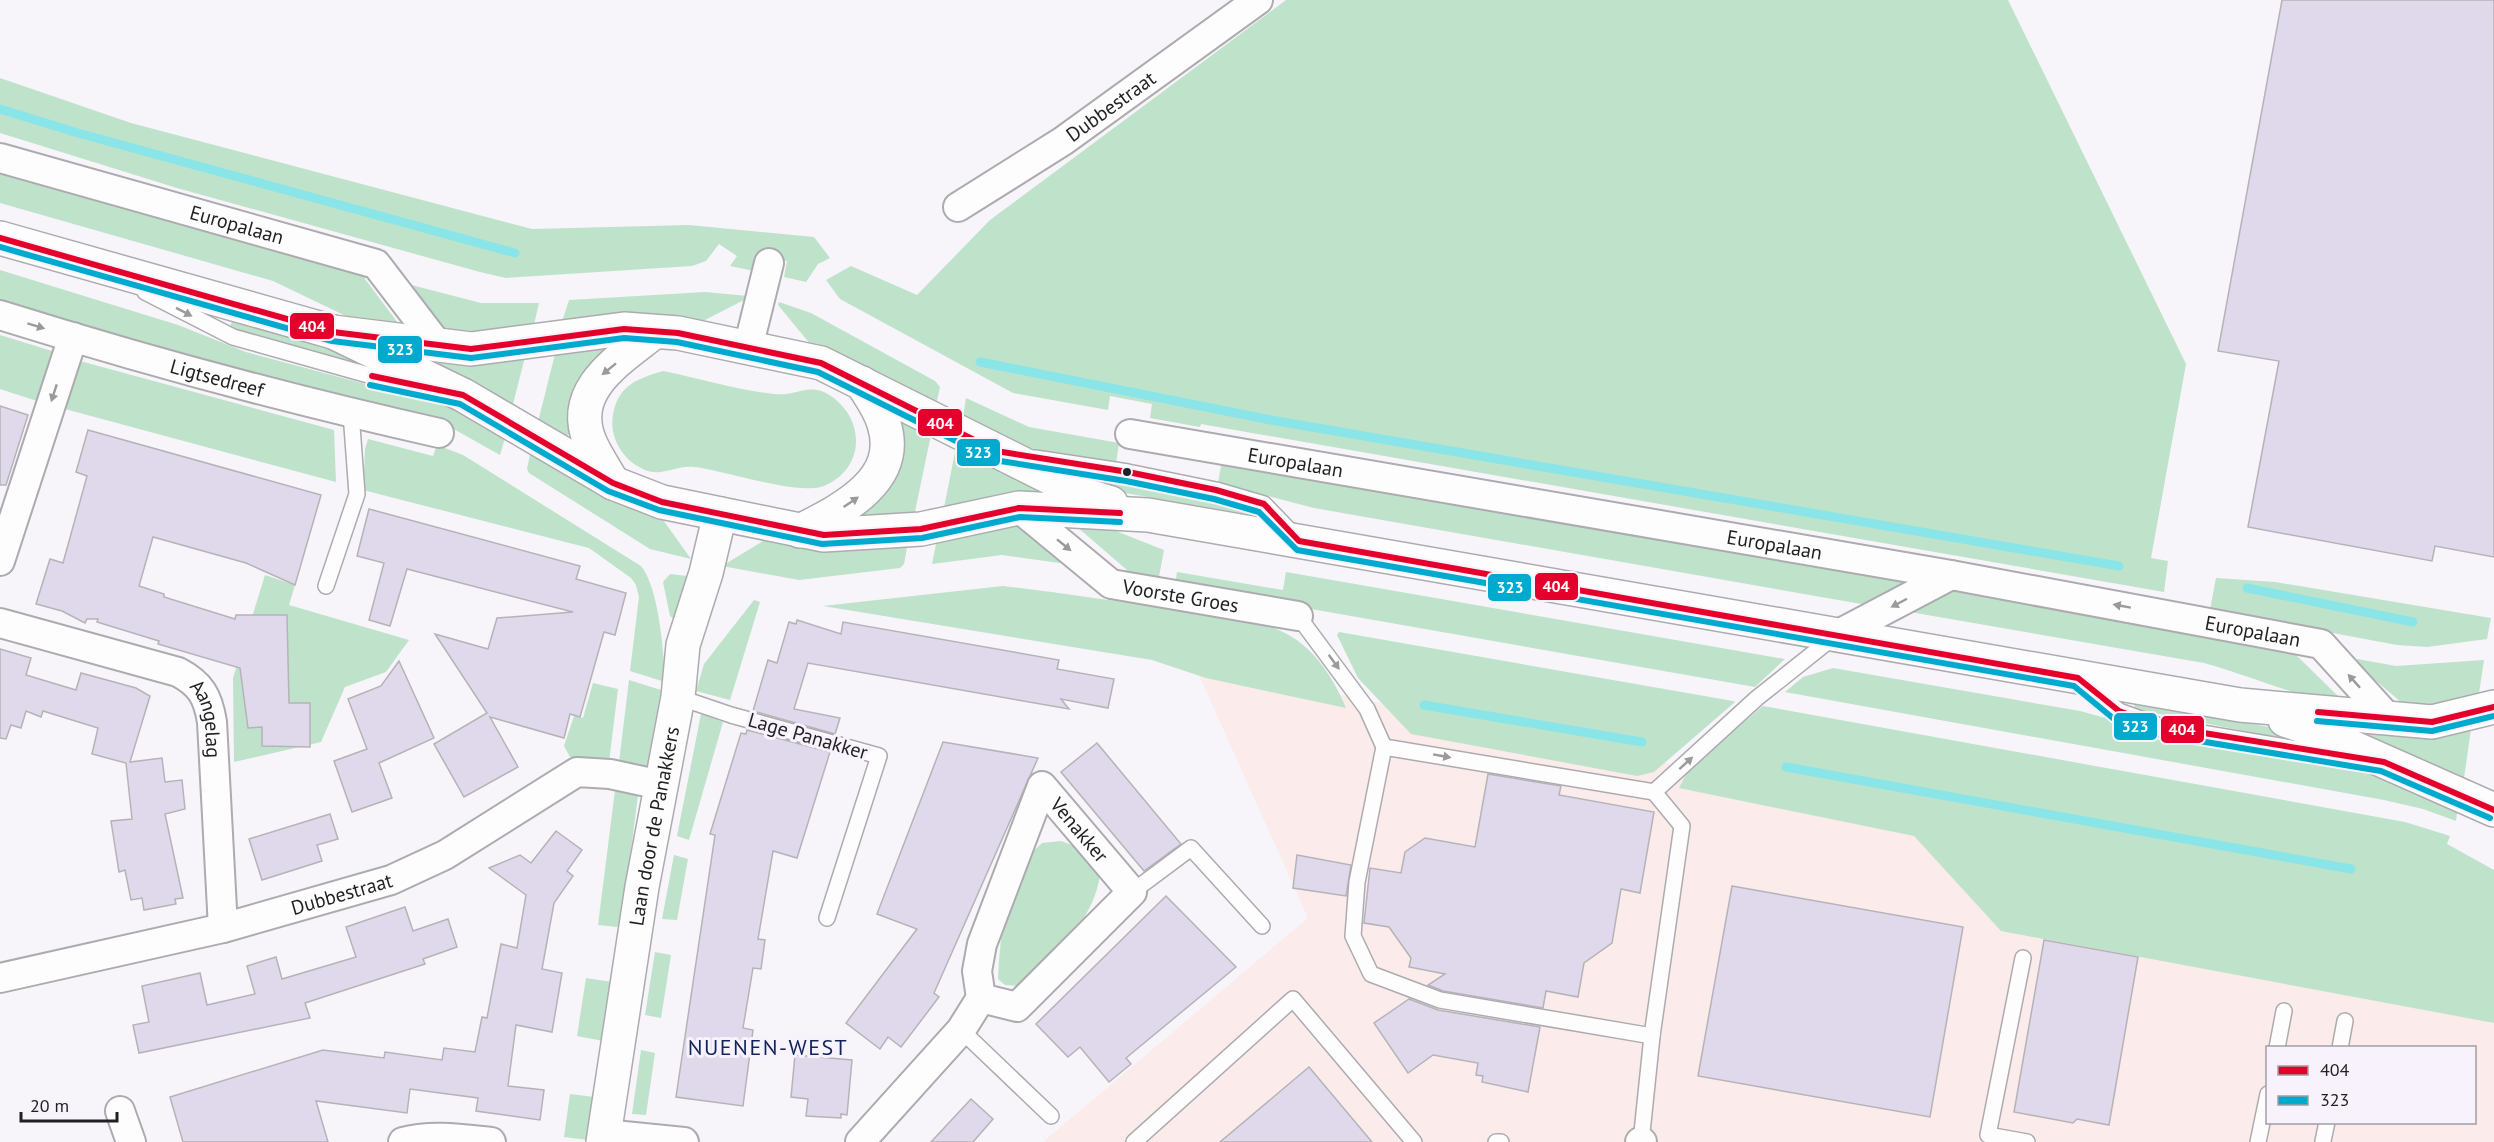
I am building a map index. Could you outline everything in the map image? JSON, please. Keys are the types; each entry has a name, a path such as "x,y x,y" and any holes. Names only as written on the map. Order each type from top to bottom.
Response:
{"main road":[{"path":"0,238 333,332 471,349 624,329 678,333 821,363 1085,495 1148,514 2240,705 2432,722 2494,707"},
{"path":"333,332 463,396 613,483 663,502 824,535 921,529 1019,508 1148,514"},
{"path":"613,483 590,443 585,425 585,406 590,390 601,375 654,332"},
{"path":"800,531 854,500 872,485 880,472 887,441 885,424 862,383"},
{"name":"Laan door de Panakkers","path":"603,1138 642,887 678,697 682,645 706,573 720,514"},
{"path":"2240,705 2309,728 2494,810"}],"street":[{"name":"Dubbestraat","path":"958,207 1063,141 1258,0"},
{"name":"Europalaan","path":"0,158 376,264 438,345"},
{"path":"748,348 769,262"},
{"name":"Ligtsedreef","path":"0,315 73,338 351,413 439,433"},
{"path":"0,561 73,338"},
{"name":"Europalaan","path":"1130,434 1951,576 2321,644 2388,718"},
{"name":"Voorste Groes","path":"1019,508 1111,584 1298,616"},
{"path":"1837,635 1951,576"},
{"name":"Aangelag","path":"0,623 178,672 193,680 204,692 212,722 223,928"},
{"name":"Dubbestraat","path":"0,978 223,928 391,880 445,855 578,772 610,774 661,785"},
{"name":"Venakker","path":"981,998 977,971 982,944 1042,786 1132,892"},
{"path":"860,1142 961,1030 981,998 1017,1007 1132,892"},
{"path":"120,1111 131,1142"},
{"path":"403,1142 413,1139 458,1138 491,1142"},
{"path":"603,1138 684,1142"}],"lane":[{"path":"94,266 233,337 379,378 463,396"},
{"path":"326,586 357,494 351,413"},
{"path":"996,451 1116,470 1216,490 1264,504 1299,541"},
{"path":"1298,616 1367,709 1384,747 1357,882 1353,936 1371,975 1440,1000 1652,1035"},
{"path":"1654,792 1757,698 1837,635"},
{"path":"2078,678 2119,711 2160,726 2384,762"},
{"name":"Lage Panakker","path":"678,697 730,715 879,756 827,918"},
{"path":"1384,747 1654,792 1682,826 1652,1035 1641,1142"},
{"path":"1132,892 1191,848 1262,926"},
{"path":"2023,958 1988,1135 2027,1142"},
{"path":"1134,1142 1293,999 1414,1142"},
{"path":"2277,1046 2284,1011"},
{"path":"2340,1046 2345,1021"},
{"path":"961,1030 1051,1116"},
{"path":"2258,1142 2266,1104"},
{"path":"2324,1142 2327,1124"},
{"path":"1496,1142 1501,1142"}],"shaded area":[{"path":"1194,664 1710,772 2494,954 2494,1142 1043,1142 1308,918"}],"green space":[{"path":"1286,0 2008,0 2186,364 2151,558 2168,561 2164,592 1201,424 1200,427 1150,418 1152,404 1110,396 1108,410 1013,393 840,299 826,280 851,266 917,295 990,220"},
{"path":"0,78 131,123 532,229 689,225 814,237 830,258 818,264 806,282 784,277 787,261 757,255 754,271 730,266 737,256 719,244 706,261 692,266 506,278 177,188 0,133"},
{"path":"0,168 366,272 365,279 398,323 397,329 350,318 273,281 0,203"},
{"path":"0,270 178,325 246,352 470,412 507,431 500,455 450,427 192,358 0,301"},
{"path":"400,282 481,303 539,303 532,333 439,336"},
{"path":"705,292 748,296 748,298 703,321 561,325 569,300"},
{"path":"779,302 811,313 935,381 940,387 935,410 811,345 778,305"},
{"path":"232,321 351,353 373,370 250,335 230,327"},
{"path":"0,335 52,351 37,401 0,389"},
{"path":"604,338 608,349 572,432 562,440 537,426 557,346"},
{"path":"526,353 511,412 433,368 437,356"},
{"path":"80,361 334,430 336,482 65,409"},
{"path":"663,371 774,394 811,389 826,393 845,409 852,421 856,446 853,458 847,469 837,479 824,486 812,488 780,485 694,467 661,472 641,468 628,459 615,439 612,423 615,405 630,385 644,377"},
{"path":"966,398 1029,427 1119,443 1116,464 1007,444 962,424"},
{"path":"894,416 932,430 913,521 848,519"},
{"path":"368,439 433,456 437,445 463,455 641,566 652,589 656,605 662,638 665,682 630,671 639,597 636,585 631,578 589,548 363,490 365,449"},
{"path":"957,442 1045,487 1041,499 943,513"},
{"path":"532,445 661,517 691,559 650,549 529,473 527,469"},
{"path":"1222,460 1909,582 1867,605 1314,508 1218,483"},
{"path":"1084,476 1249,506 1265,512 1265,517 1113,491 1083,483"},
{"path":"1015,524 1067,561 1067,564 1002,555 932,564 938,534"},
{"path":"1098,524 1164,550 1158,582 1126,576 1127,570 1076,526"},
{"path":"766,535 908,542 904,564 900,568 799,580 722,566 765,540"},
{"path":"1177,572 1283,590 1286,572 1785,659 1755,687 1175,585"},
{"path":"670,574 687,576 679,618 675,620 670,616 663,582"},
{"path":"265,575 295,585 289,605 409,640 386,672 345,687 321,742 234,762 233,678"},
{"path":"2216,578 2275,582 2491,618 2487,639 2427,647 2397,645 2210,610"},
{"path":"1003,586 1246,619 1260,623 1297,640 1315,656 1336,686 1346,708 1206,678 1152,660 823,606"},
{"path":"1957,590 2296,648 2295,654 2339,697 2339,703 2288,690 2204,663 1910,612 1945,592"},
{"path":"754,600 760,602 730,700 696,691 704,664"},
{"path":"1339,632 1735,702 1654,772 1637,776 1411,734 1358,678 1337,635"},
{"path":"2357,659 2396,666 2484,660 2478,700 2402,709 2401,702 2357,665"},
{"path":"1833,668 2080,711 2175,737 2379,772 2458,805 2456,821 2423,809 2384,800 1785,692 1803,677"},
{"path":"629,680 661,690 647,768 619,762"},
{"path":"593,683 618,689 609,762 570,757 564,746 574,716 583,718"},
{"path":"2135,703 2286,730 2284,739 2134,709"},
{"path":"1763,706 2405,822 2450,836 2447,844 2494,870 2494,1023 2001,931 1914,836 1679,788 1688,770"},
{"path":"701,714 723,722 689,840 677,836"},
{"path":"2472,722 2463,785 2351,735 2355,724"},
{"path":"615,790 638,795 622,920 617,927 598,925"},
{"path":"1061,841 1080,848 1100,874 1090,908 1070,936 1019,986 1005,985 998,979 1004,919 1011,890 1029,855 1042,843"},
{"path":"674,855 688,859 677,920 662,919"},
{"path":"655,952 671,955 661,1018 645,1015"},
{"path":"586,978 612,982 603,1041 577,1036"},
{"path":"641,1050 655,1053 646,1115 632,1114"},
{"path":"570,1094 594,1097 588,1140 564,1137"}],"building":[{"path":"2282,0 2494,0 2494,557 2435,546 2432,561 2248,527 2279,361 2218,351"},
{"path":"0,406 28,415 6,485 0,485"},
{"path":"88,430 321,495 295,585 246,563 153,537 139,586 164,594 164,597 235,619 236,615 287,615 289,703 310,703 310,747 262,746 262,727 248,728 240,668 158,644 159,641 97,622 98,619 87,619 85,623 62,611 36,604 50,559 63,563 87,476 76,472"},
{"path":"369,509 580,566 576,579 626,593 615,635 604,632 580,717 570,714 564,738 490,717 518,767 464,797 434,744 487,713 435,634 488,649 497,618 573,612 407,569 390,626 369,620 384,563 357,556"},
{"path":"797,620 841,634 843,622 1059,660 1057,669 1114,679 1108,708 1061,699 1069,709 808,663 794,709 840,718 835,734 753,711 768,660 777,663 789,622 796,624"},
{"path":"0,649 31,658 26,675 76,690 81,673 136,688 150,696 130,762 162,758 165,782 182,780 185,809 165,814 183,898 175,899 176,904 144,910 142,898 131,900 125,870 119,872 111,821 132,819 126,763 92,754 98,728 43,711 41,717 26,711 21,728 11,725 6,739 0,738"},
{"path":"399,661 434,738 379,763 392,798 352,812 334,761 367,749 348,699 381,686"},
{"path":"747,730 830,752 797,858 773,851 758,939 765,940 761,969 753,968 743,1028 753,1030 743,1106 676,1097 715,835 710,834 741,733 746,734"},
{"path":"943,742 1038,758 934,993 939,997 901,1047 888,1037 880,1049 846,1023 917,929 877,914"},
{"path":"1097,743 1181,844 1144,871 1061,772"},
{"path":"1488,774 1561,786 1559,795 1654,812 1640,893 1621,889 1612,943 1584,963 1578,997 1546,991 1543,1008 1443,991 1428,985 1445,974 1409,967 1411,958 1389,927 1364,923 1370,868 1401,873 1405,852 1425,838 1475,847"},
{"path":"330,814 338,839 317,845 322,861 262,880 249,839"},
{"path":"556,831 582,850 567,871 573,876 554,903 542,969 562,973 552,1032 516,1025 508,1086 544,1090 540,1120 476,1111 478,1098 410,1089 407,1113 316,1101 328,1142 183,1142 170,1097 323,1050 384,1058 385,1052 442,1060 444,1048 475,1052 482,1017 487,1018 501,944 517,948 526,895 489,868 520,855 531,863"},
{"path":"1297,855 1351,865 1346,896 1293,888"},
{"path":"1732,886 1963,927 1930,1117 1698,1076"},
{"path":"1166,896 1236,967 1126,1058 1131,1064 1109,1082 1080,1047 1068,1057 1036,1024"},
{"path":"405,907 413,931 448,919 457,947 423,959 425,964 305,1003 310,1018 139,1053 133,1025 149,1022 142,986 200,973 207,1005 255,994 247,966 276,957 282,979 356,957 346,927"},
{"path":"2044,940 2138,957 2109,1125 2077,1119 2073,1123 2014,1112"},
{"path":"1409,999 1438,1010 1540,1027 1528,1092 1482,1082 1483,1076 1476,1075 1478,1063 1433,1055 1408,1073 1374,1023"},
{"path":"795,1055 852,1060 847,1115 841,1114 841,1118 806,1116 808,1099 791,1097"},
{"path":"1309,1067 1372,1142 1220,1142"},
{"path":"971,1099 993,1119 973,1142 931,1142"}],"waterway":[{"path":"0,109 78,133 515,253"},
{"path":"980,362 1271,420 2119,566"},
{"path":"2247,588 2413,622"},
{"path":"1424,705 1642,742"},
{"path":"1786,767 2351,869"}],"transit line":[{"name":"404","path":"0,238 333,332 471,349 624,329 678,333 821,363 996,451 1128,472 1216,490 1264,504 1299,541 2078,678 2119,711 2160,726 2384,762 2494,810"},
{"name":"323","path":"0,247 332,341 471,358 624,338 677,342 818,372 994,460 1126,481 1214,499 1259,512 1297,550 2074,686 2114,719 2157,734 2381,771 2490,818"},
{"name":"404","path":"372,376 463,395 613,483 662,502 824,535 921,529 1019,508 1120,513"},
{"name":"323","path":"370,385 460,404 608,491 659,510 822,544 922,538 1020,517 1120,522"},
{"name":"404","path":"2318,712 2432,722 2494,707"},
{"name":"323","path":"2317,721 2432,731 2494,716"}],"district":[{"name":"NUENEN-WEST","path":"768,1047"}]}
